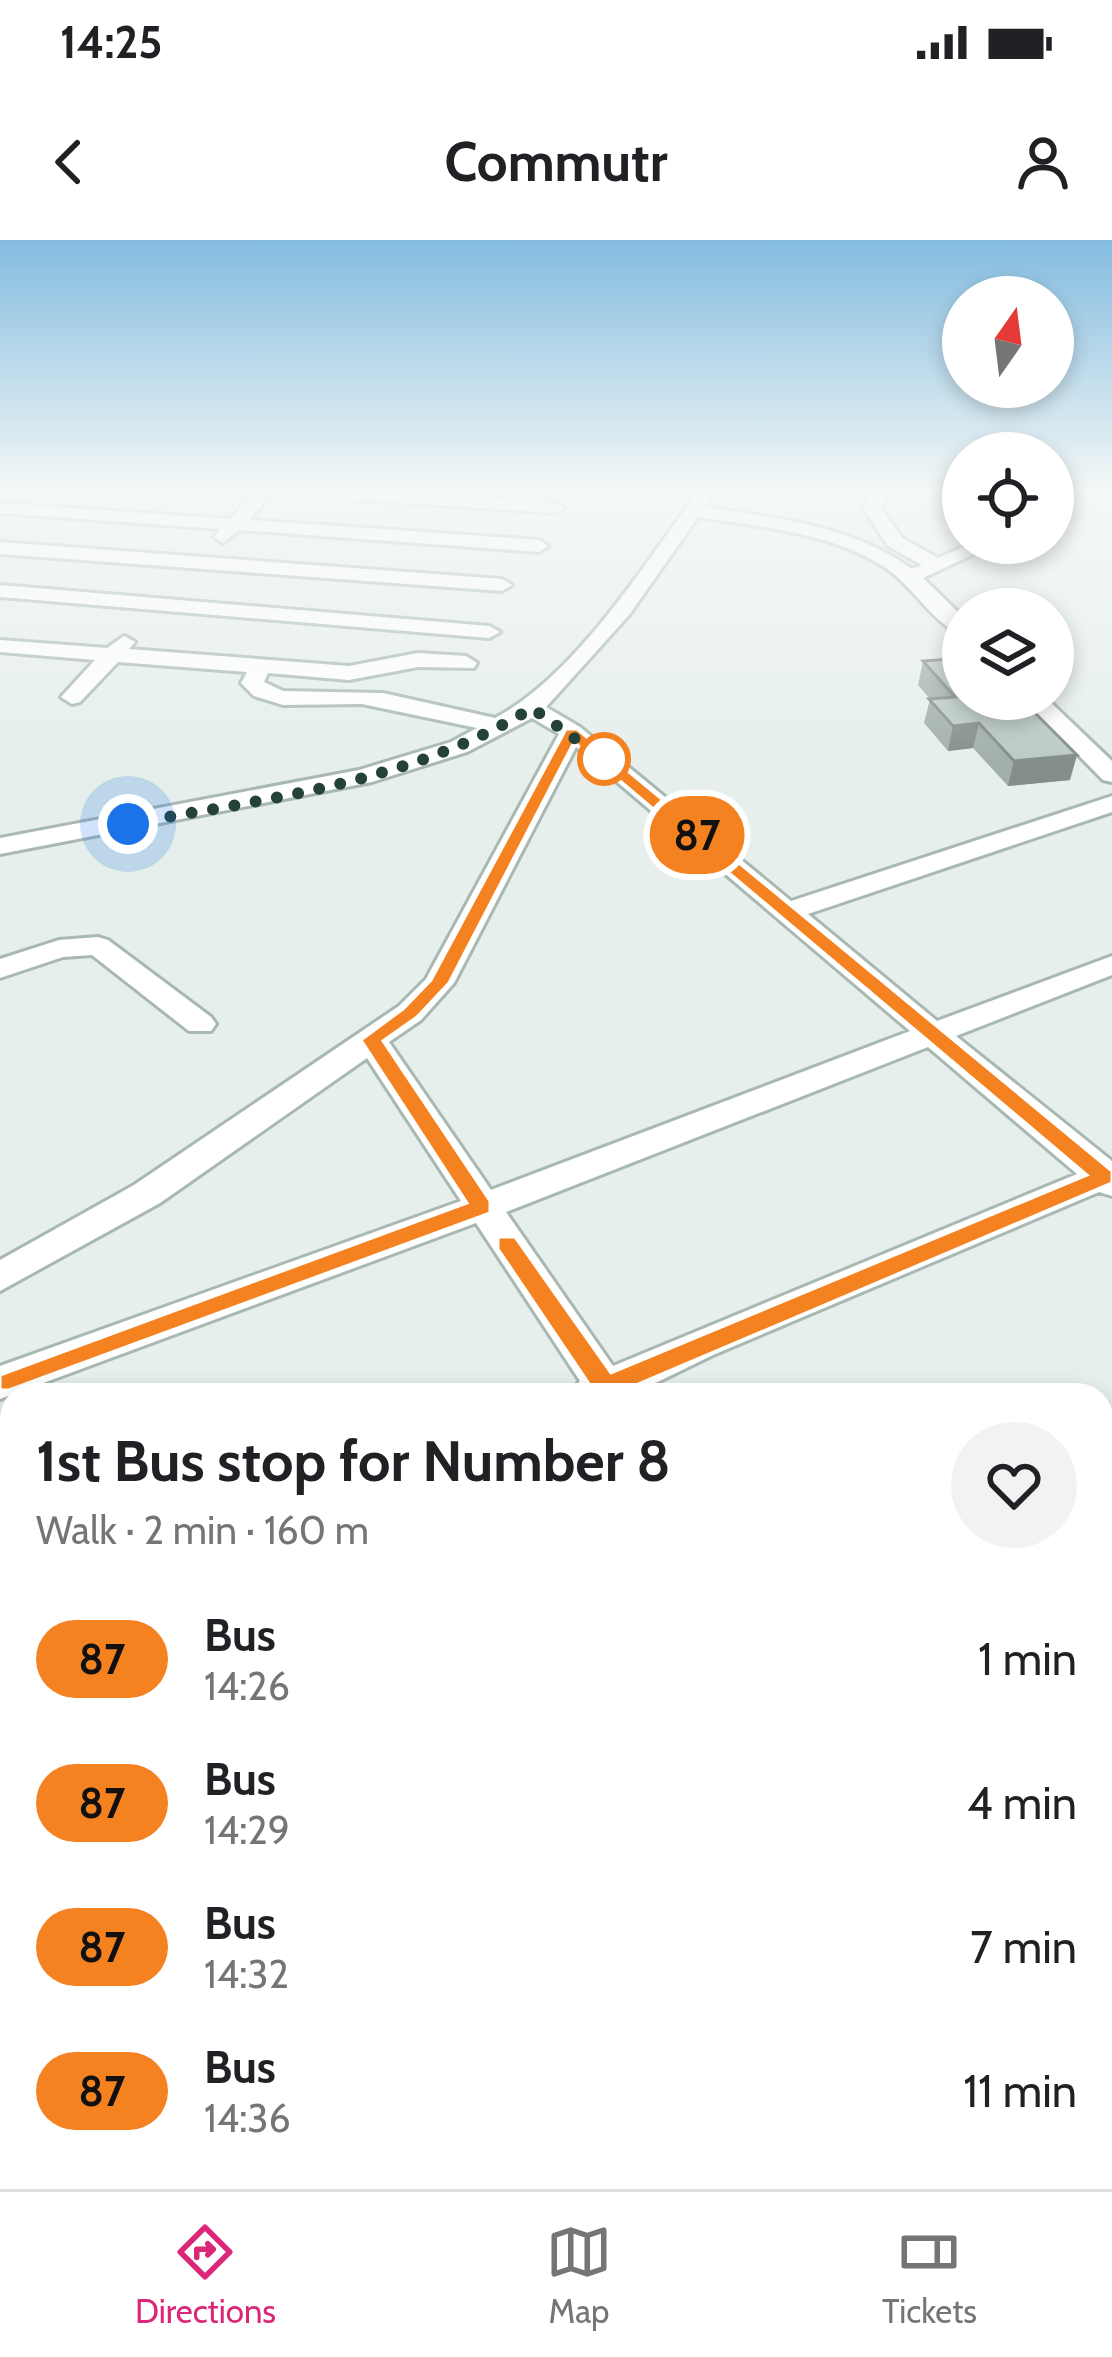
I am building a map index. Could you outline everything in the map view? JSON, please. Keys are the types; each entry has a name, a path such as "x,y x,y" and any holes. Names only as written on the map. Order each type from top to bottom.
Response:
{"street":[{"path":"72,697 181,582"},
{"path":"460,582 502,585"},
{"path":"0,846 415,763 501,727 532,708 587,653 640,582"},
{"path":"914,582 942,609"},
{"path":"0,591 489,632"},
{"path":"0,646 349,673 418,660 466,663"},
{"path":"260,666 252,683 278,698 341,696 418,705 501,727"},
{"path":"532,708 572,732 1109,1178 623,1383"},
{"path":"1056,720 1112,775"},
{"path":"0,1277 147,1194 410,1013 439,983 572,732"},
{"path":"789,911 1112,804"},
{"path":"0,969 59,950 98,946 200,1024"},
{"path":"0,1383 482,1207 1112,965"},
{"path":"371,1040 596,1383"}],"building":[{"path":"942,660 942,682 923,661"},
{"path":"942,698 942,714 929,699"},
{"path":"948,720 1042,720 1077,755 1014,761 979,723 953,726"}],"bus line":[{"name":"87","path":"0,1383 482,1207 371,1040 410,1013 439,983 572,732 1104,1177 615,1383"},
{"name":"87","path":"506,1243 603,1383"}],"route":[{"path":"128,824 415,763 459,747 532,708 572,732 608,762 604,759"}]}
